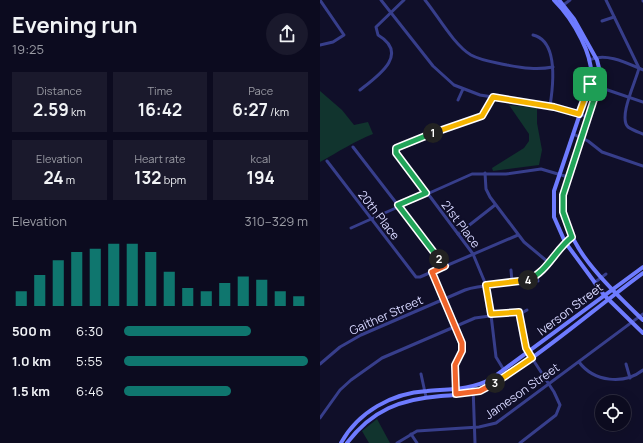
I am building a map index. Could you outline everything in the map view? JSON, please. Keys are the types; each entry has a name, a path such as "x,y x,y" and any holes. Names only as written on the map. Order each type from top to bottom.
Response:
{"street":[{"path":"320,0 344,35 334,42 320,45"},
{"path":"382,0 437,71 463,89 493,97 550,106 588,117"},
{"path":"360,90 380,75 392,57 392,51 388,41 378,35 375,30 380,22 404,0"},
{"path":"425,0 457,42 472,55 485,61 516,67 536,69 553,67"},
{"path":"554,0 562,6 596,57 600,72 598,87 563,195 562,209 564,218 572,237 601,278 611,290 642,317"},
{"path":"559,0 572,23 592,69 590,84 554,191 553,212 557,228 594,283 608,300 643,333"},
{"path":"562,6 570,0"},
{"path":"606,0 639,68 625,113 625,122 630,128 643,134"},
{"path":"602,21 614,17"},
{"path":"533,35 543,42 553,67 554,77 550,106"},
{"path":"589,60 596,57 610,58 643,70"},
{"path":"590,84 643,102"},
{"path":"458,100 463,89"},
{"name":"21st Place","path":"493,97 482,116 401,145 396,148 396,153 473,254 486,285 496,357 507,374"},
{"path":"573,134 582,137 601,151 643,166"},
{"path":"353,147 445,266"},
{"name":"20th Place","path":"327,161 414,275 420,277 432,272"},
{"path":"351,228 398,205 467,176 485,173 506,174 536,168 547,169 568,177"},
{"path":"485,173 486,189 496,205 518,235 548,262"},
{"path":"458,234 496,205"},
{"path":"456,394 455,365 461,353 461,338 432,272 518,235"},
{"name":"Gaither Street","path":"320,364 340,347 356,338 444,298 471,288 526,280 536,275 565,242 572,237"},
{"path":"581,264 588,259"},
{"path":"586,272 593,266"},
{"name":"Iverson Street","path":"340,443 354,424 377,406 406,394 473,386 483,383 504,370 643,267"},
{"path":"511,270 512,282"},
{"name":"Iverson Street","path":"347,443 360,427 380,412 403,401 474,392 487,388 532,358 643,273"},
{"path":"594,283 606,274"},
{"path":"536,275 538,282"},
{"path":"320,418 340,390 376,362 475,318 491,314 520,313 527,310"},
{"path":"520,313 528,352 558,398 560,405 556,415 520,443"},
{"name":"Jameson Street","path":"397,443 411,434 422,430 475,428 485,427 496,423 631,322 642,317"},
{"path":"579,362 588,371 601,377 620,380 630,378 643,370"},
{"path":"626,364 630,378"},
{"path":"421,374 426,391 426,397"},
{"path":"473,386 475,443"},
{"path":"411,434 417,443"}],"green space":[{"path":"320,91 342,110 354,125 368,122 373,134 353,143 320,162"},
{"path":"509,105 537,108 537,123 542,150 539,165 493,171 492,168 524,148 529,141 529,134"},
{"path":"377,419 390,443 369,443 362,431"}],"route":[{"path":"590,84 598,87 563,195 562,205 564,218 572,237 565,242 540,272 532,278 521,281 486,285 491,314 519,312 526,348 532,358 487,388 467,394 456,394 455,365 462,351 462,343 432,272 445,266 398,205 426,193 396,153 396,148 412,140 463,124 482,116 493,97 566,109 579,114 590,84"}]}
